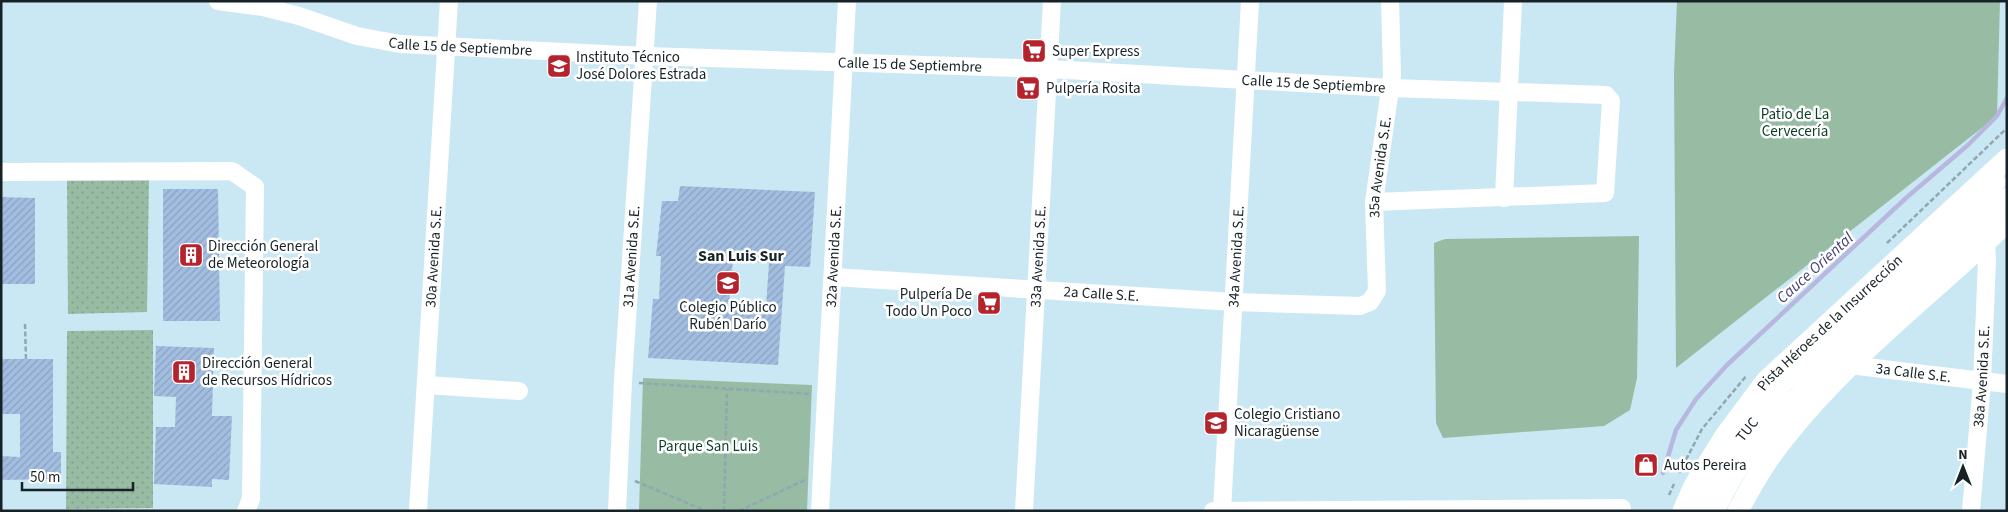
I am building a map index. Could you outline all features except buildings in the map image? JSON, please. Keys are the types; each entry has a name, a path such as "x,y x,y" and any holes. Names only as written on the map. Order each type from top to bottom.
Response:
{"main road":[{"name":"Pista Héroes de la Insurrección","path":"1682,511 1694,486 1725,436 1766,380 2007,159"},
{"path":"1738,511 1784,438 1810,407 1850,365 2007,222"}],"street":[{"name":"Calle 15 de Septiembre","path":"218,1 263,7 299,16 357,36 400,44 646,56 1049,69 1390,88 1606,95 1611,100 1605,193 1504,198"},
{"name":"30a Avenida S.E.","path":"418,511 449,1"},
{"name":"31a Avenida S.E.","path":"617,511 623,381 646,56 648,1"},
{"name":"32a Avenida S.E.","path":"820,511 846,1"},
{"name":"33a Avenida S.E.","path":"1024,511 1052,1"},
{"name":"34a Avenida S.E.","path":"1222,511 1250,1"},
{"name":"35a Avenida S.E.","path":"1370,302 1377,292 1374,202 1392,76 1390,1"},
{"path":"1374,202 1504,198 1513,1"},
{"path":"1,172 232,171 255,187 251,499 246,511"},
{"name":"TUC","path":"1697,511 1718,471 1733,448 1784,383 2007,173"},
{"name":"TUC","path":"1716,511 1739,470 1782,411 1809,383 2007,197"},
{"name":"38a Avenida S.E.","path":"1971,511 1982,382 1987,261 1986,242"},
{"name":"2a Calle S.E.","path":"833,277 1234,302 1360,306 1370,302"},
{"name":"3a Calle S.E.","path":"1850,365 2007,384"},
{"path":"426,385 519,391"},
{"path":"1213,511 1622,510"}],"path":[{"path":"25,324 26,360"},
{"path":"623,381 826,395"},
{"path":"724,511 727,389"},
{"path":"739,511 822,472"},
{"path":"618,473 706,511"}],"green space":[{"name":"Patio de La Cervecería","path":"1677,1 2000,1 1997,116 1676,368 1674,73"},
{"path":"149,178 147,312 68,314 67,179"},
{"path":"1639,236 1637,378 1630,410 1604,426 1443,438 1436,423 1434,243 1445,239"},
{"path":"153,330 153,508 66,509 67,331"},
{"name":"Parque San Luis","path":"643,378 812,385 807,511 639,511"}],"waterway":[{"name":"Cauce Oriental","path":"1663,473 1676,430 1696,399 1727,365 1906,198 1968,145 1997,116 2007,98"}],"place":[{"name":"Super Express","path":"1034,51"},
{"name":"Instituto Técnico José Dolores Estrada","path":"559,66"},
{"name":"Pulpería Rosita","path":"1028,88"},
{"name":"Dirección General de Meteorología","path":"191,255"},
{"name":"Colegio Público Rubén Darío","path":"728,283"},
{"name":"Pulpería De Todo Un Poco","path":"989,303"},
{"name":"Dirección General de Recursos Hídricos","path":"184,372"},
{"name":"Colegio Cristiano Nicaragüense","path":"1216,423"},
{"name":"Autos Pereira","path":"1646,465"}],"district":[{"name":"San Luis Sur","path":"741,256"}]}
